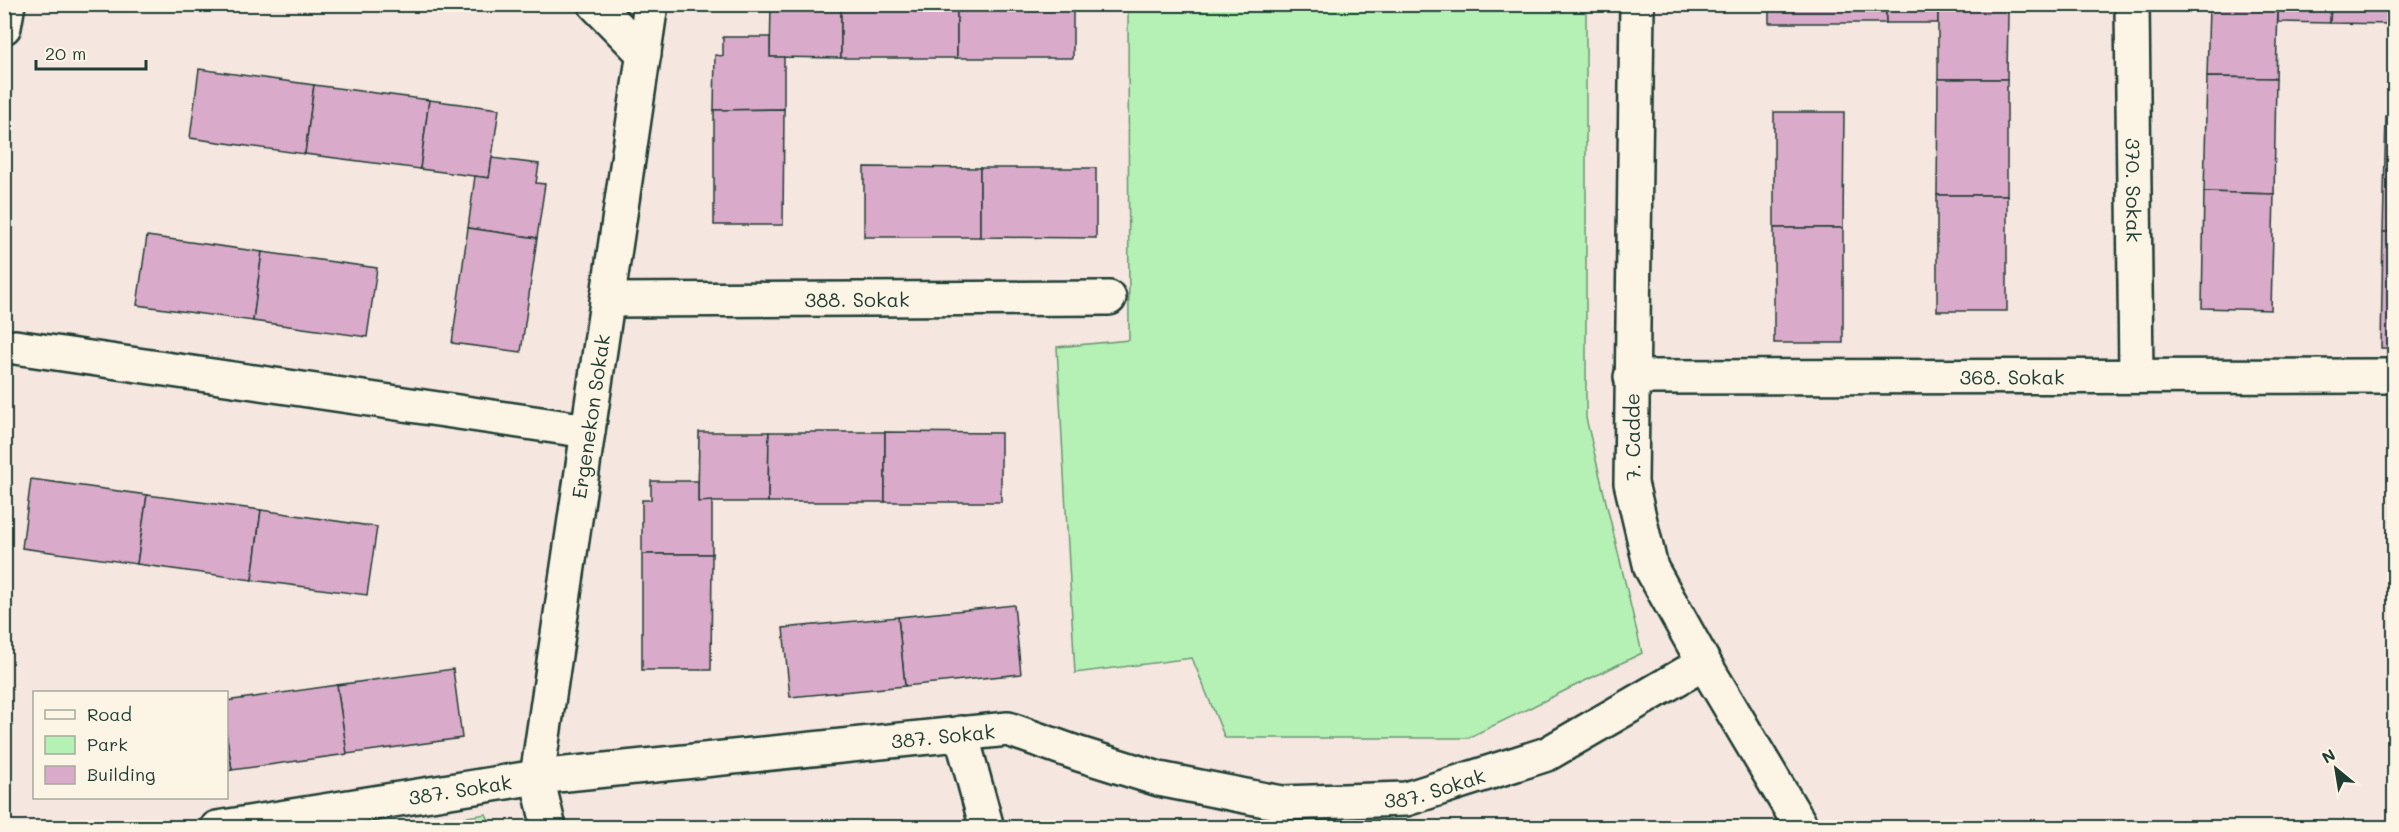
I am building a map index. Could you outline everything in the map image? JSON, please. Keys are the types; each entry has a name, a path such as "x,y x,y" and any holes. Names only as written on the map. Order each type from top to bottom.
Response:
{"street":[{"path":"4,27 8,4"},
{"path":"596,4 644,54"},
{"name":"Ergenekon Sokak","path":"549,828 537,777 651,4"},
{"name":"7. Cadde","path":"1637,4 1630,483 1651,568 1704,663 1802,828"},
{"name":"370. Sokak","path":"2132,4 2136,376"},
{"name":"388. Sokak","path":"607,300 1109,298"},
{"path":"15,347 588,432"},
{"name":"368. Sokak","path":"1631,377 2394,376"},
{"name":"387. Sokak","path":"217,828 537,777 1008,729 1159,779 1281,803 1406,799 1547,754 1704,663"},
{"path":"961,734 987,828"}],"green space":[{"path":"1128,5 1586,5 1586,418 1642,653 1468,738 1225,738 1192,658 1075,673 1057,347 1129,340"},
{"path":"486,814 492,827 402,827"}],"building":[{"path":"771,4 841,4 841,58 770,57"},
{"path":"841,4 957,4 957,58 841,58"},
{"path":"957,4 1073,4 1073,58 957,58"},
{"path":"1769,4 1886,4 1886,23 1769,23"},
{"path":"1886,4 1958,4 1958,9 1938,9 1938,23 1886,23"},
{"path":"2258,4 2331,4 2330,23 2278,22 2278,8 2257,7"},
{"path":"2331,4 2394,4 2394,24 2330,23"},
{"path":"2209,7 2278,8 2276,78 2207,77"},
{"path":"1938,9 2008,9 2007,79 1938,79"},
{"path":"723,37 770,37 770,57 784,57 784,109 714,110 715,55 723,56"},
{"path":"199,69 314,85 305,154 190,138"},
{"path":"2207,77 2276,78 2274,194 2204,192"},
{"path":"1938,79 2007,79 2007,195 1937,195"},
{"path":"314,85 429,100 420,169 305,154"},
{"path":"429,100 499,109 489,178 420,169"},
{"path":"784,109 783,225 714,225 714,110"},
{"path":"1774,112 1844,112 1843,228 1774,228"},
{"path":"2386,116 2394,116 2394,232 2383,232"},
{"path":"492,158 539,164 536,183 545,184 537,238 468,228 475,176 489,178"},
{"path":"864,167 980,168 980,237 864,237"},
{"path":"980,168 1096,168 1096,238 980,237"},
{"path":"2204,192 2274,194 2271,310 2202,308"},
{"path":"1937,195 2007,195 2007,311 1937,311"},
{"path":"468,228 537,238 521,352 452,343"},
{"path":"1774,228 1843,228 1843,343 1774,343"},
{"path":"2383,232 2394,232 2394,348 2381,348"},
{"path":"147,236 262,252 253,321 137,305"},
{"path":"262,252 377,268 367,337 253,321"},
{"path":"699,432 769,432 768,502 698,502"},
{"path":"769,432 885,432 885,502 768,502"},
{"path":"885,432 1001,433 1001,502 885,502"},
{"path":"31,479 147,495 137,564 22,548"},
{"path":"651,481 698,481 698,502 712,501 712,554 642,554 642,500 651,500"},
{"path":"147,495 261,510 252,580 137,564"},
{"path":"261,510 377,527 367,595 252,580"},
{"path":"642,554 712,554 711,670 642,670"},
{"path":"1014,605 1021,674 905,686 898,617"},
{"path":"898,617 905,686 790,697 783,628"},
{"path":"453,669 462,738 347,754 337,685"},
{"path":"337,685 347,754 232,770 228,745 228,701"},
{"path":"228,745 232,770 228,771"}]}
